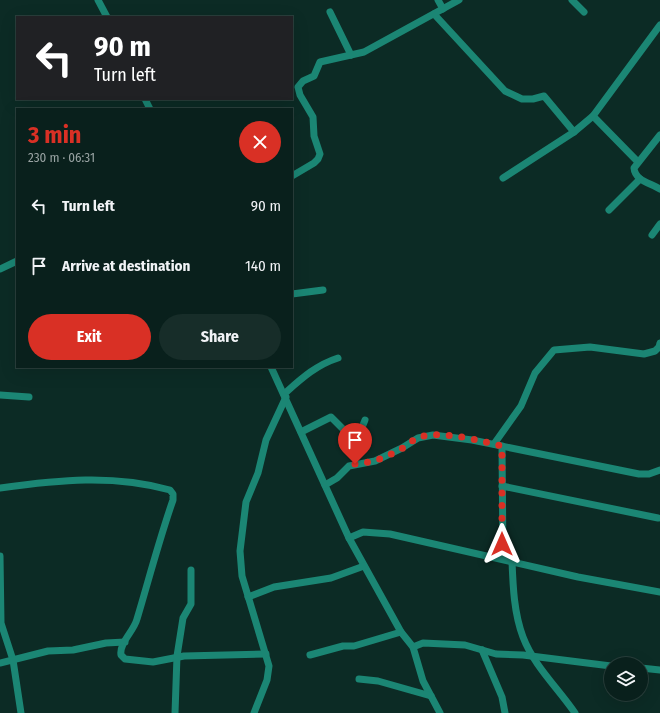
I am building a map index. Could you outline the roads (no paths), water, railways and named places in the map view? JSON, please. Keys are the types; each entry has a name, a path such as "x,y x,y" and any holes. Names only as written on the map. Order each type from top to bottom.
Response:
{"street":[{"path":"98,0 106,16"},
{"path":"438,0 443,9"},
{"path":"293,175 314,163 320,154 314,136 313,117 300,95 298,87 300,84 314,76 320,62 364,52 459,0"},
{"path":"572,0 584,12"},
{"path":"330,12 351,55"},
{"path":"434,14 505,91 522,99 534,99 544,96 574,132"},
{"path":"503,178 574,132 593,116 660,25"},
{"path":"593,116 638,162"},
{"path":"660,135 638,162 634,172 640,179 660,189"},
{"path":"609,210 640,179"},
{"path":"652,235 660,224"},
{"path":"0,269 16,261"},
{"path":"293,294 323,290"},
{"path":"494,444 521,406 535,373 554,350 590,347 644,354 655,351 659,347 660,343"},
{"path":"257,711 267,680 269,666 242,576 240,551 246,502 258,473 266,440 285,396 305,375 324,363 338,358"},
{"path":"271,368 349,538 401,632 413,646 423,681 440,713"},
{"path":"0,395 29,397"},
{"path":"301,432 331,417 345,431 359,435 365,420"},
{"path":"325,485 337,478 349,466 375,461 388,456 418,438 433,435 494,444 640,474 650,474 660,470"},
{"path":"502,446 503,559"},
{"path":"0,488 56,481 102,479 137,483 172,492 173,500 161,536 137,621 120,653 125,659 153,662 177,656 266,654"},
{"path":"502,486 658,518"},
{"path":"349,538 363,532 390,534 578,577 660,592"},
{"path":"0,556 2,623 13,660 21,713"},
{"path":"512,561 513,596 523,638 551,683 575,713"},
{"path":"248,597 274,588 331,578 364,566"},
{"path":"174,713 177,656 183,618 190,604 191,570"},
{"path":"310,655 343,646 354,646 401,632"},
{"path":"0,663 48,651 125,642"},
{"path":"413,646 423,643 465,645 496,654 533,656 604,665"},
{"path":"482,650 502,698 505,713"},
{"path":"648,669 660,670"},
{"path":"359,679 378,681 431,696"}]}
